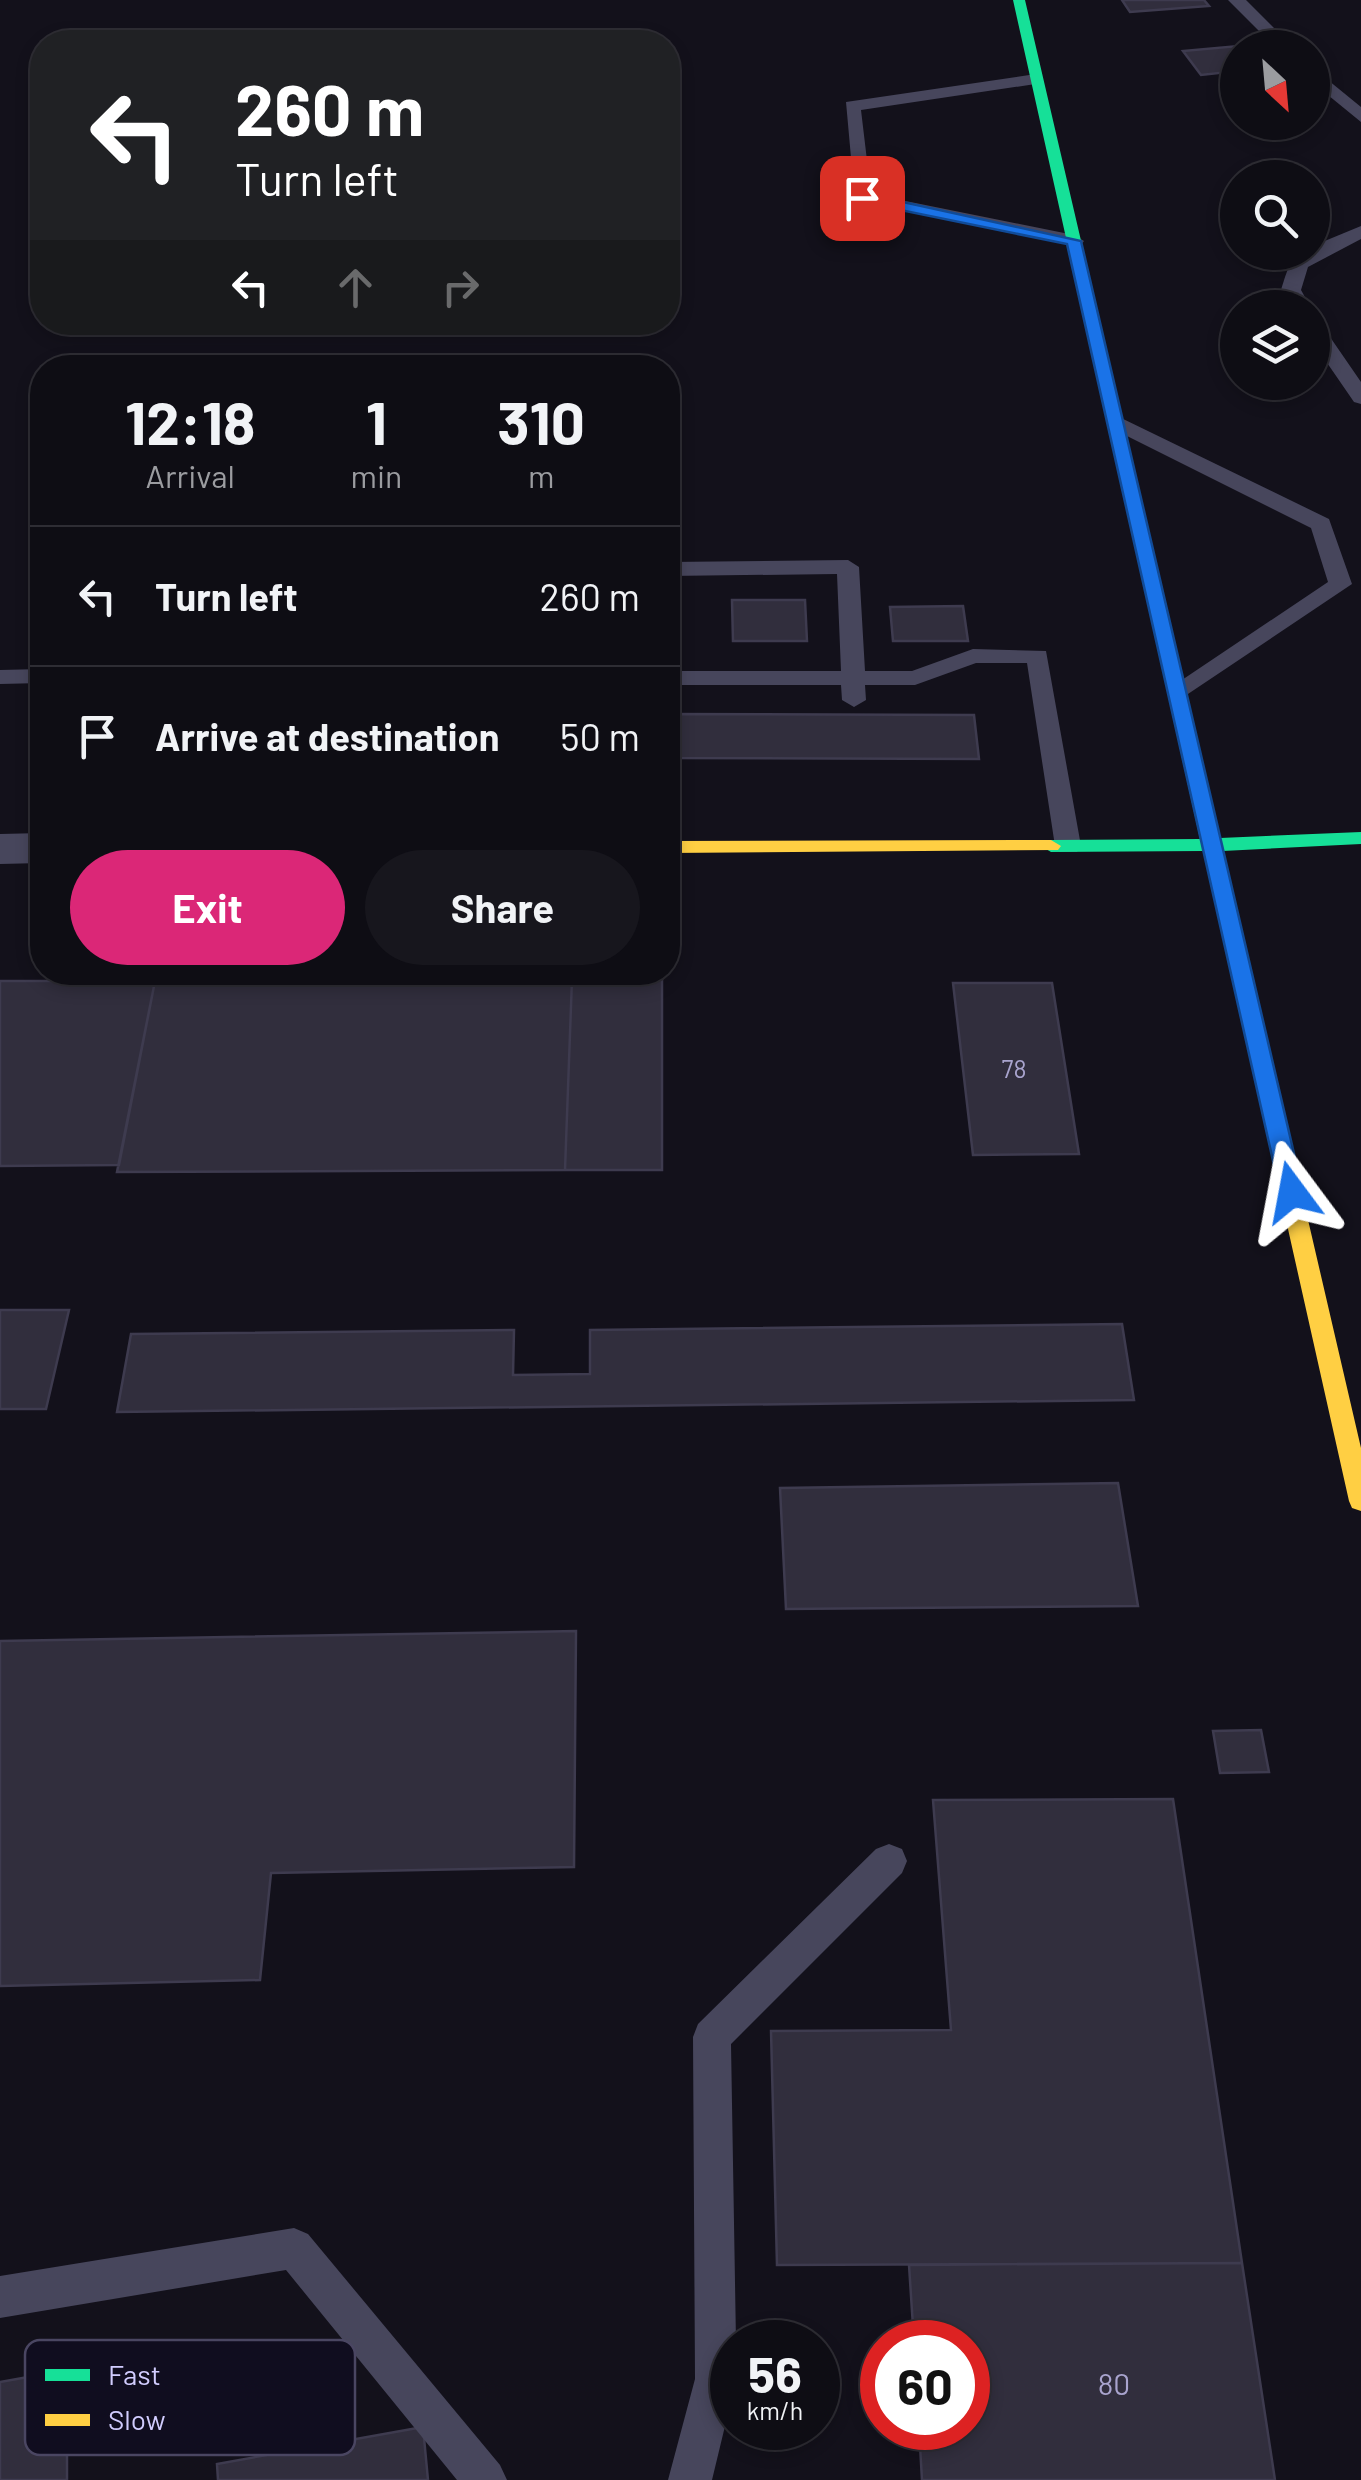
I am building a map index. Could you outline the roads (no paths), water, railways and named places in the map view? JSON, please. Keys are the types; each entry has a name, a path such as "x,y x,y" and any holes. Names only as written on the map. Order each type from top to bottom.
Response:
{"main road":[{"path":"1019,0 1361,1501"},
{"path":"680,846 1213,845 1361,838"}],"street":[{"path":"0,849 30,848"}],"lane":[{"path":"1244,1 1270,30"},
{"path":"1036,79 852,106 862,198 1074,241"},
{"path":"1330,89 1361,117"},
{"path":"1291,290 1300,264 1322,249 1361,232"},
{"path":"1330,352 1361,398"},
{"path":"1117,422 1321,524 1340,584 1178,692"},
{"path":"680,569 848,567 854,689"},
{"path":"680,679 854,689 915,678 973,656 1038,656 1068,846"},
{"path":"0,677 30,676"},
{"path":"690,2480 716,2379 712,2037 890,1861"},
{"path":"0,2297 294,2248 484,2480"}]}
